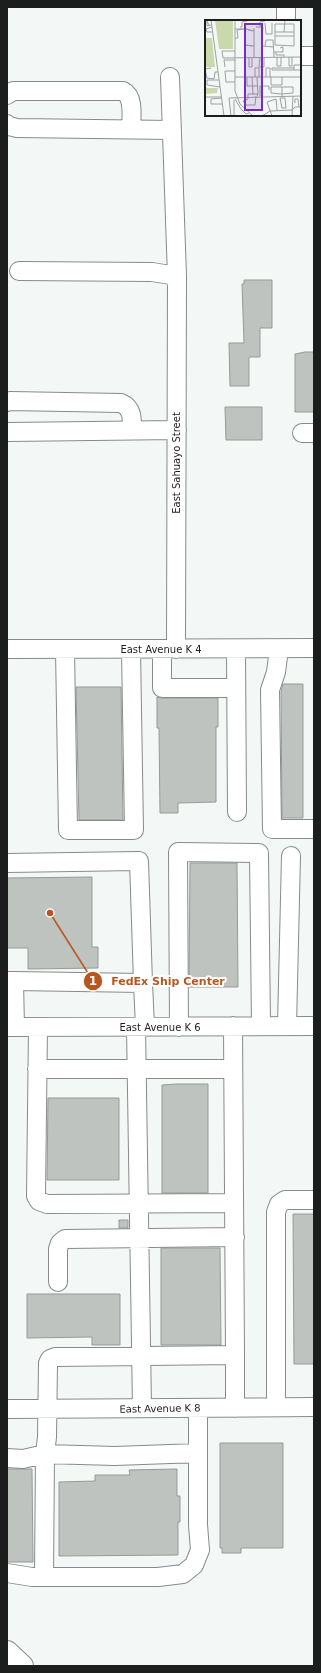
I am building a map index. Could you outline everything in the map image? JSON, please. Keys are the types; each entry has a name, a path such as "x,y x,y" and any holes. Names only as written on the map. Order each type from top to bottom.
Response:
{"main road":[{"path":"7,1652 22,1666"}],"street":[{"path":"286,7 286,20"},
{"path":"301,56 314,56"},
{"name":"East Sahuayo Street","path":"170,77 177,276 177,430 169,649 162,688 236,688"},
{"path":"7,95 13,91 123,91 129,97 131,104 131,129"},
{"path":"7,124 17,128 172,130"},
{"path":"19,271 152,272 177,276"},
{"path":"7,402 121,403 127,406 130,410 132,431"},
{"path":"7,432 177,430"},
{"path":"278,648 276,672 270,690 272,829 314,829"},
{"name":"East Avenue K 4","path":"7,649 314,648"},
{"path":"65,649 68,830 134,830 131,649"},
{"path":"236,649 237,812"},
{"path":"179,1027 178,852 259,853 261,1026"},
{"path":"287,1026 291,856"},
{"path":"7,863 139,861 143,983 137,1070 142,1408"},
{"path":"11,1027 10,981 143,983"},
{"path":"233,1026 235,1408"},
{"name":"East Avenue K 6","path":"11,1027 314,1026"},
{"path":"38,1027 36,1196 39,1201 47,1204 234,1203"},
{"path":"37,1069 233,1069"},
{"path":"276,1407 276,1212 279,1204 285,1200 314,1200"},
{"path":"58,1282 58,1249 60,1243 65,1239 235,1237"},
{"path":"44,1577 45,1454 47,1446 48,1363 50,1359 55,1357 235,1355"},
{"name":"East Avenue K 8","path":"7,1410 314,1407"},
{"path":"7,1573 32,1578 158,1577 183,1574 194,1565 200,1550 198,1525 198,1408"},
{"path":"7,1458 23,1459 45,1454 116,1456 198,1453"}],"building":[{"path":"244,280 272,280 272,328 260,328 260,357 249,357 249,386 230,386 229,343 244,343 242,284 244,284"},
{"path":"314,352 314,412 295,412 295,354"},
{"path":"225,407 262,407 262,440 226,440"},
{"path":"283,684 303,684 303,818 282,818 281,692"},
{"path":"76,687 121,687 123,820 79,820"},
{"path":"157,697 218,698 218,727 216,727 216,802 178,803 178,813 160,813"},
{"path":"190,863 237,863 238,987 189,987"},
{"path":"92,877 92,947 98,947 98,968 28,969 28,948 7,948 7,878"},
{"path":"208,1084 208,1193 162,1193 162,1085"},
{"path":"48,1098 119,1098 119,1180 47,1180"},
{"path":"293,1214 314,1214 314,1364 294,1364"},
{"path":"119,1220 128,1220 128,1228 119,1228"},
{"path":"161,1248 220,1248 221,1345 161,1345"},
{"path":"27,1294 120,1294 120,1345 92,1345 92,1337 27,1338"},
{"path":"220,1443 283,1443 283,1548 241,1548 241,1553 222,1553 222,1548 220,1548"},
{"path":"7,1469 32,1469 33,1562 7,1562"},
{"path":"177,1469 177,1496 180,1496 178,1555 59,1556 59,1482 95,1481 95,1475 130,1475 129,1470"}],"place":[{"name":"FedEx Ship Center","path":"50,913"}]}
